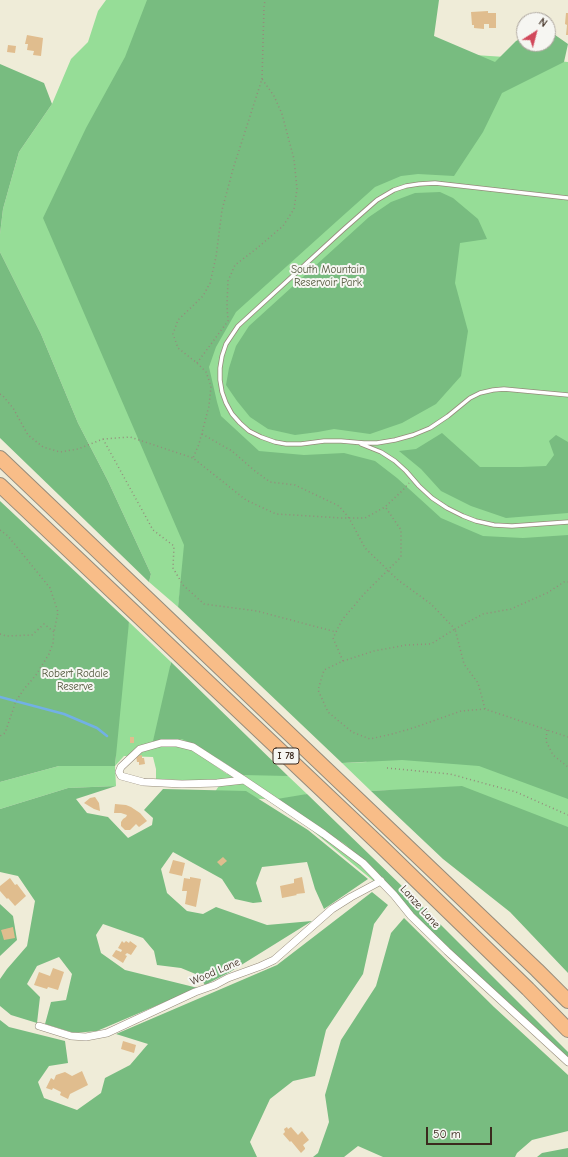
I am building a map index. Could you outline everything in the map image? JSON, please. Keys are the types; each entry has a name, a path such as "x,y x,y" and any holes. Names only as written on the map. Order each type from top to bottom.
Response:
{"highway":[{"name":"I 78","path":"0,458 568,1001"},
{"name":"I 78","path":"0,485 375,840 568,1030"}],"street":[{"name":"Lanze Lane","path":"244,780 217,783 143,782 121,776 119,772 120,767 140,749 161,743 177,743 193,747 244,780 324,834 363,863 381,880 411,916 447,952 568,1062"},
{"name":"Wood Lane","path":"40,1026 71,1036 86,1037 107,1033 195,992 274,960 332,909 381,880"}],"lane":[{"path":"567,197 435,183 406,186 394,190 377,200 238,326 226,344 222,356 220,380 222,392 232,414 249,431 261,437 286,444 341,441 368,446 395,461 432,498 447,508 476,521 494,525 512,526 568,522"},
{"path":"355,443 377,443 413,435 430,428 470,398 480,393 493,390 504,389 568,395"}],"path":[{"path":"193,458 202,434 209,406 211,386 206,372 178,348 173,334 178,320 203,296 210,283 216,257 222,210 233,169 262,79 265,0"},
{"path":"197,364 228,321 228,280 235,265 283,226 294,209 297,189 294,159 282,114 274,96 262,79"},
{"path":"0,394 13,408 28,435 43,447 60,452 78,449 103,439 130,437 193,458 246,500 276,514 365,518 386,507 402,491 412,478"},
{"path":"202,434 232,451 254,471 270,482 295,485 339,506 350,518 365,548 398,580 430,604 455,629 464,664 478,683 485,709"},
{"path":"103,439 153,530 174,546 173,568 183,585 204,604 257,611 336,632"},
{"path":"343,661 333,638 342,620 364,594 389,571 401,557 401,530 386,507"},
{"path":"0,530 8,536 50,588 58,612 53,643 49,654 36,675 16,701 5,734 0,736"},
{"path":"568,582 564,582 547,593 511,609 483,614 431,644 406,645 374,651 343,661 324,670 318,690 328,712 352,732 370,739 413,728 461,711 485,709 568,737"},
{"path":"0,634 6,636 32,635 44,624 54,632"},
{"path":"547,730 546,741 553,755 568,767"},
{"path":"387,768 450,774 516,792 568,815"}],"green space":[{"name":"South Mountain Reservoir Park","path":"106,0 417,0 413,51 568,62 568,887 398,790 371,791 342,763 367,762 180,591 178,607 149,582 151,574 108,481 78,423 41,334 0,252 0,234 3,209 19,152 52,104 71,59 88,42 98,11"},
{"name":"South Mountain Reservoir Park","path":"147,0 439,0 434,36 495,62 516,41 516,52 556,52 556,36 568,44 564,62 502,93 483,132 454,176 418,174 401,176 375,187 337,221 236,312 216,347 209,367 221,416 259,451 304,455 344,453 375,461 397,478 441,518 483,536 523,538 568,535 568,799 479,766 402,760 342,763 178,607 184,545 43,218 86,128 125,57"},
{"path":"0,64 44,83 52,104 19,152 3,209 0,234"},
{"path":"440,192 453,198 478,219 487,239 460,243 455,283 468,331 461,376 436,404 402,423 370,434 334,429 295,435 268,429 250,417 226,385 229,368 236,346 249,326 369,217 391,202 415,193"},
{"path":"0,252 41,334 78,423 108,481 151,574 149,582 0,438"},
{"path":"442,433 480,467 546,466 554,455 549,441 556,435 568,442 568,513 506,518 471,506 441,491 421,469 399,451 416,449"},
{"name":"Robert Rodale Reserve","path":"0,501 129,622 115,766 59,766 0,782"},
{"name":"Robert Rodale Reserve","path":"0,505 128,626 129,622 171,662 170,666 285,776 288,776 307,794 305,794 388,873 376,883 309,828 267,799 211,798 224,778 222,781 156,779 156,769 153,757 124,756 115,766 116,756","holes":["204,758 238,759 227,774"]},
{"path":"171,662 288,776 243,775 203,749 182,739 153,741"},
{"path":"59,766 115,766 116,786 68,788 0,809 0,782"},
{"path":"116,786 76,799 87,813 108,817 128,838 152,825 153,818 144,810 163,789 246,791 308,830 368,879 324,909 315,889 307,862 262,867 256,883 262,902 253,903 235,899 222,879 173,852 161,869 167,893 187,911 203,914 216,907 267,925 312,921 230,972 205,985 198,975 181,968 157,965 154,951 143,938 103,924 96,935 101,953 125,970 198,988 97,1031 74,1033 45,1024 51,1002 66,1000 72,974 59,957 37,966 27,984 40,997 37,1023 11,1015 0,1006 0,979 27,946 35,901 18,876 0,872 0,809 68,788"},
{"path":"462,786 568,827 568,973 510,912 443,859 371,791"},
{"path":"307,794 405,889 568,1052 568,1059 422,924 376,871 345,844 277,799"},
{"path":"372,892 388,905 374,924 363,974 326,1030 315,1076 293,1081 270,1099 250,1142 257,1157 0,1157 0,1020 9,1027 65,1041 68,1063 49,1066 38,1082 44,1098 77,1110 101,1093 105,1078 130,1065 148,1044 116,1034 277,965"},
{"path":"0,904 13,916 17,940 0,956"},
{"path":"404,918 494,1007 568,1075 568,1131 532,1140 517,1153 515,1157 383,1157 358,1146 344,1157 313,1157 318,1153 329,1122 325,1095 341,1040 376,986 391,933"},
{"path":"568,1148 568,1157 537,1157 542,1153"}],"building":[{"path":"488,11 488,13 496,13 496,28 489,28 489,24 484,24 484,29 474,28 474,25 472,25 471,12"},
{"path":"566,13 568,13 568,35 566,35 567,25 565,24"},
{"path":"27,35 43,38 41,56 33,55 34,51 27,50 28,44 25,44"},
{"path":"8,45 16,46 15,53 7,52"},
{"path":"130,737 134,737 134,743 130,743"},
{"path":"142,755 145,764 139,765 136,756"},
{"path":"95,797 99,803 100,811 84,803 90,798"},
{"path":"115,804 131,807 140,813 147,821 139,827 136,824 130,830 125,830 121,826 121,822 127,815 114,813"},
{"path":"223,857 227,861 221,866 217,862"},
{"path":"173,860 185,863 182,876 169,873"},
{"path":"190,877 201,879 196,907 185,904 187,891 182,891 184,878 190,879"},
{"path":"302,877 305,893 282,898 280,886 294,883 294,879"},
{"path":"10,878 15,885 17,884 26,896 15,906 0,891 0,886"},
{"path":"13,927 15,938 4,940 1,930"},
{"path":"122,941 124,943 126,941 129,943 130,941 137,946 131,955 127,953 125,955 127,956 123,963 112,956 116,950 121,952 122,950 118,948"},
{"path":"53,968 64,972 58,990 48,987 47,989 34,985 39,972 50,976"},
{"path":"123,1041 136,1045 134,1053 121,1049"},
{"path":"82,1071 88,1085 70,1094 68,1099 60,1095 61,1092 53,1088 52,1090 46,1088 51,1078 54,1080 56,1075 65,1072 72,1076"},
{"path":"287,1127 288,1129 291,1127 298,1135 302,1131 309,1140 303,1145 305,1149 301,1153 283,1134 285,1132 284,1129"}],"waterway":[{"path":"0,697 64,714 97,728 107,736"}]}
